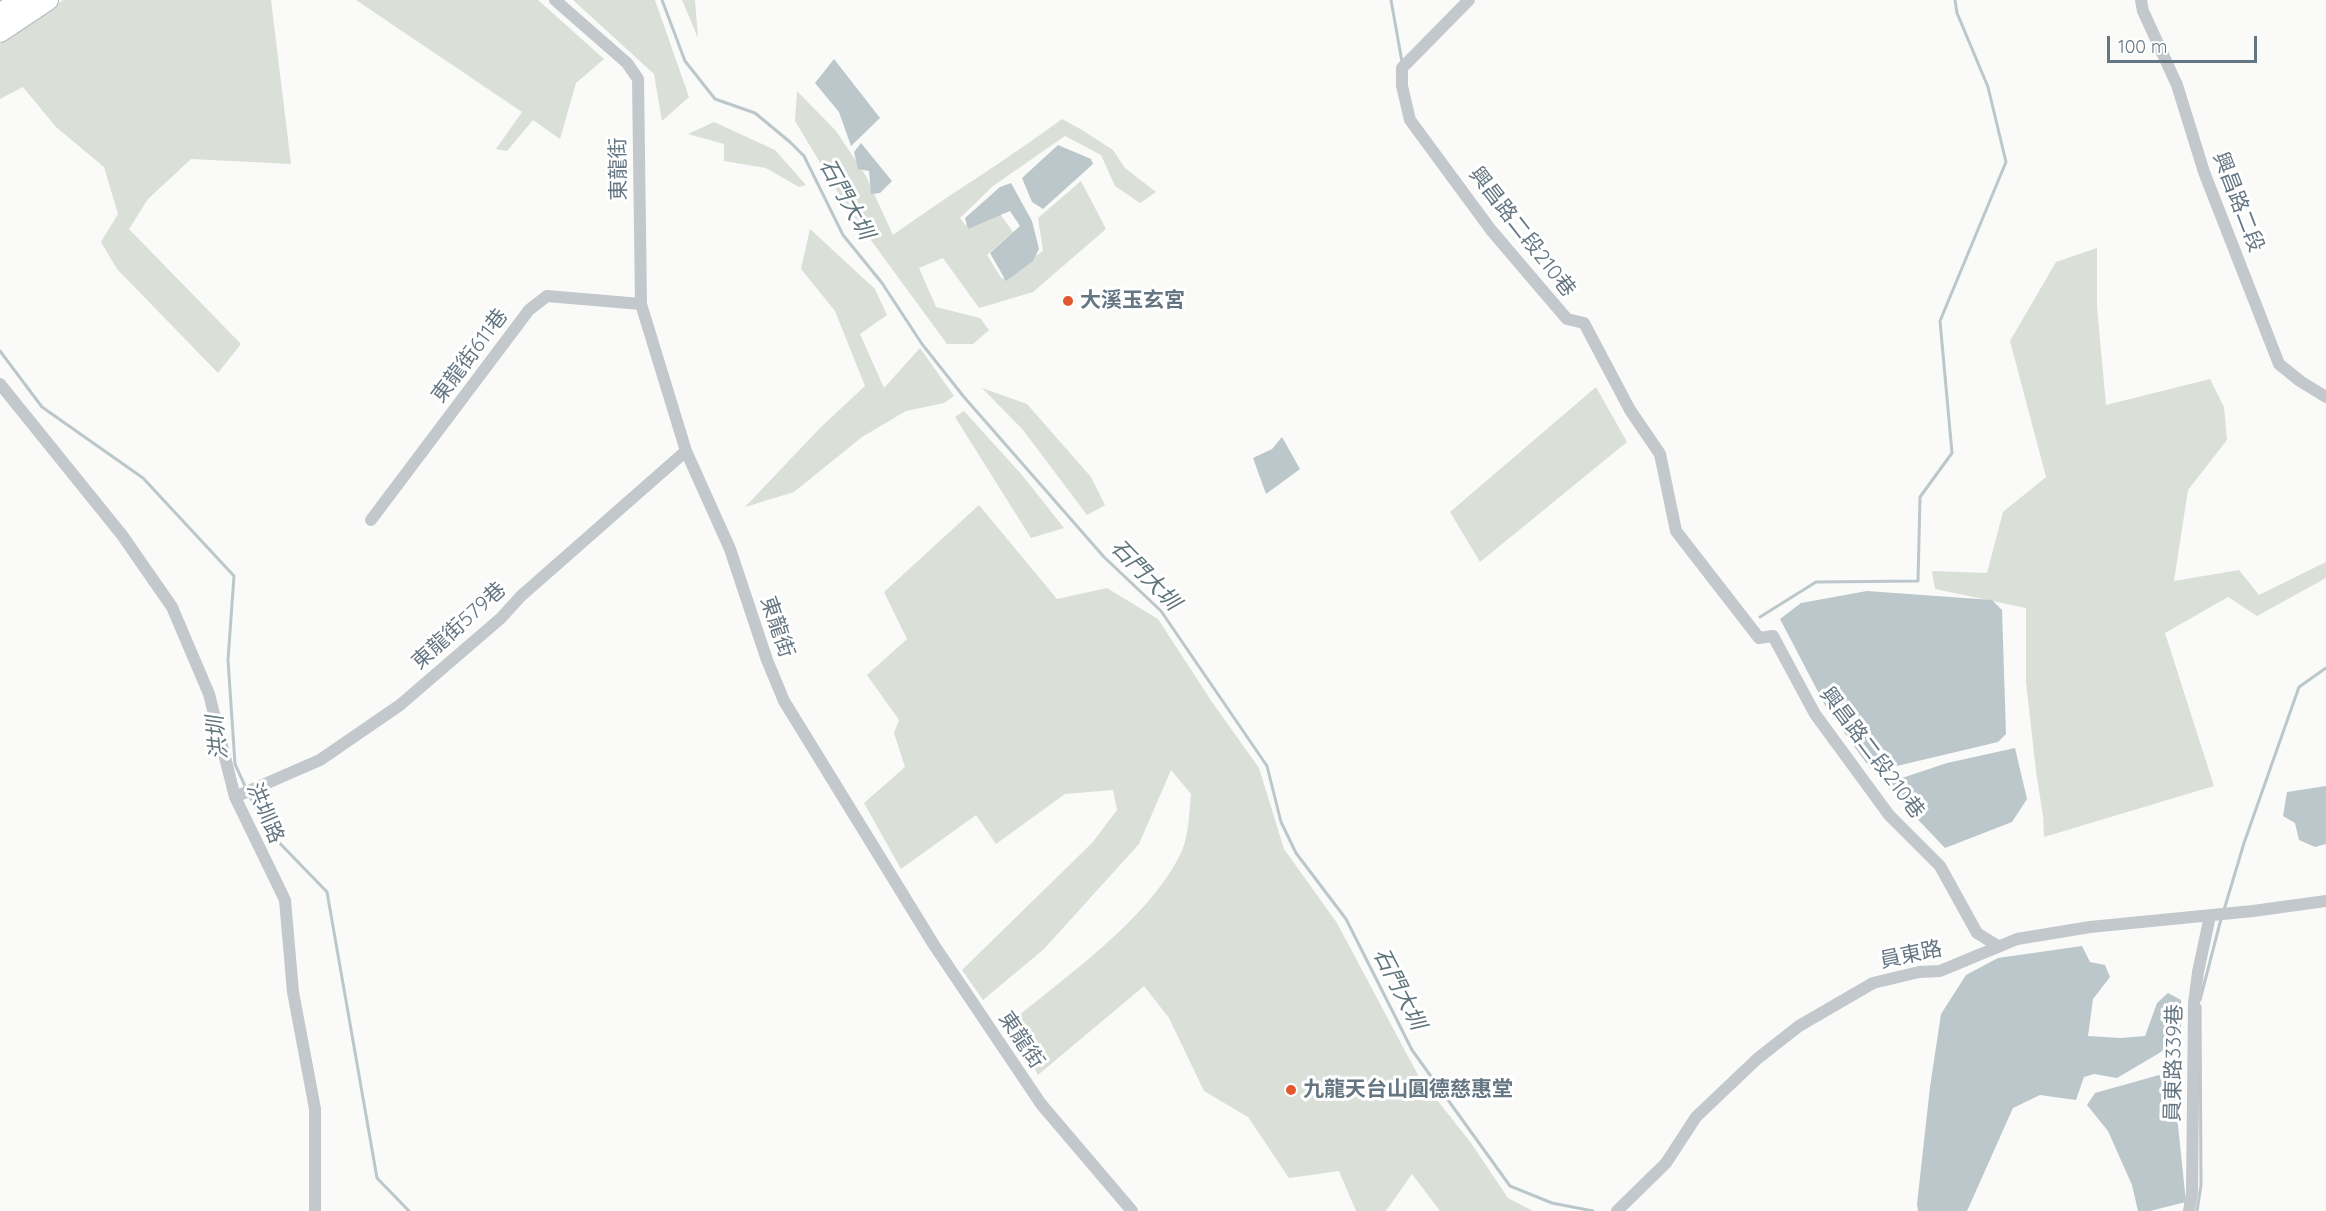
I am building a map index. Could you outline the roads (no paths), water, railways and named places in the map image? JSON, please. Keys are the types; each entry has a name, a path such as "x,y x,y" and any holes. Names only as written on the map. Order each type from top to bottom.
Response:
{"highway":[{"path":"0,15 22,0"}],"main road":[{"path":"0,32 48,0"}],"street":[{"name":"東龍街","path":"555,0 627,63 638,79 641,304 686,451 730,549 767,660 784,701 934,945 1035,1095 1132,1211"},
{"name":"興昌路二段210巷","path":"1469,0 1404,65 1402,86 1410,120 1491,230 1559,310 1567,319 1584,323 1630,410 1660,454 1676,531 1759,638 1773,636 1815,714 1888,815 1940,866 1977,933 1998,946"},
{"name":"興昌路二段","path":"2141,0 2143,11 2177,85 2204,171 2279,364 2300,381 2326,397"},
{"name":"東龍街611巷","path":"371,520 529,310 547,296 641,304"},
{"name":"洪圳路","path":"0,384 122,535 172,607 209,694 235,797 285,900 293,992 315,1109 315,1211"},
{"name":"東龍街579巷","path":"235,797 320,760 400,705 501,618 521,596 686,451"},
{"name":"員東路","path":"1619,1208 1665,1163 1696,1117 1757,1059 1799,1026 1873,983 1919,972 1940,971 2018,939 2090,927 2210,916 2326,901"},
{"name":"員東路339巷","path":"2189,1211 2192,1193 2193,1003 2210,916"}],"waterway":[{"name":"石門大圳","path":"662,0 685,61 715,99 755,113 804,156 843,235 882,283 922,344 964,397 1104,557 1161,611 1267,766 1281,822 1296,853 1346,919 1412,1050 1510,1186 1552,1203 1593,1211"},
{"path":"1391,0 1402,62"},
{"path":"1760,617 1816,582 1918,581 1920,497 1952,453 1940,321 2006,162 1988,87 1957,13 1955,0"},
{"name":"洪圳","path":"0,351 42,407 143,478 234,576 228,660 235,764 246,788"},
{"path":"2224,910 2244,843 2299,687 2326,668"},
{"name":"洪圳","path":"249,794 265,828 327,892 377,1178 409,1211"},
{"path":"2200,1000 2221,919"},
{"path":"2197,1211 2201,1185 2200,1006"}],"place":[{"name":"大溪玉玄宮","path":"1068,301"},
{"name":"九龍天台山圓德慈惠堂","path":"1291,1090"}]}
